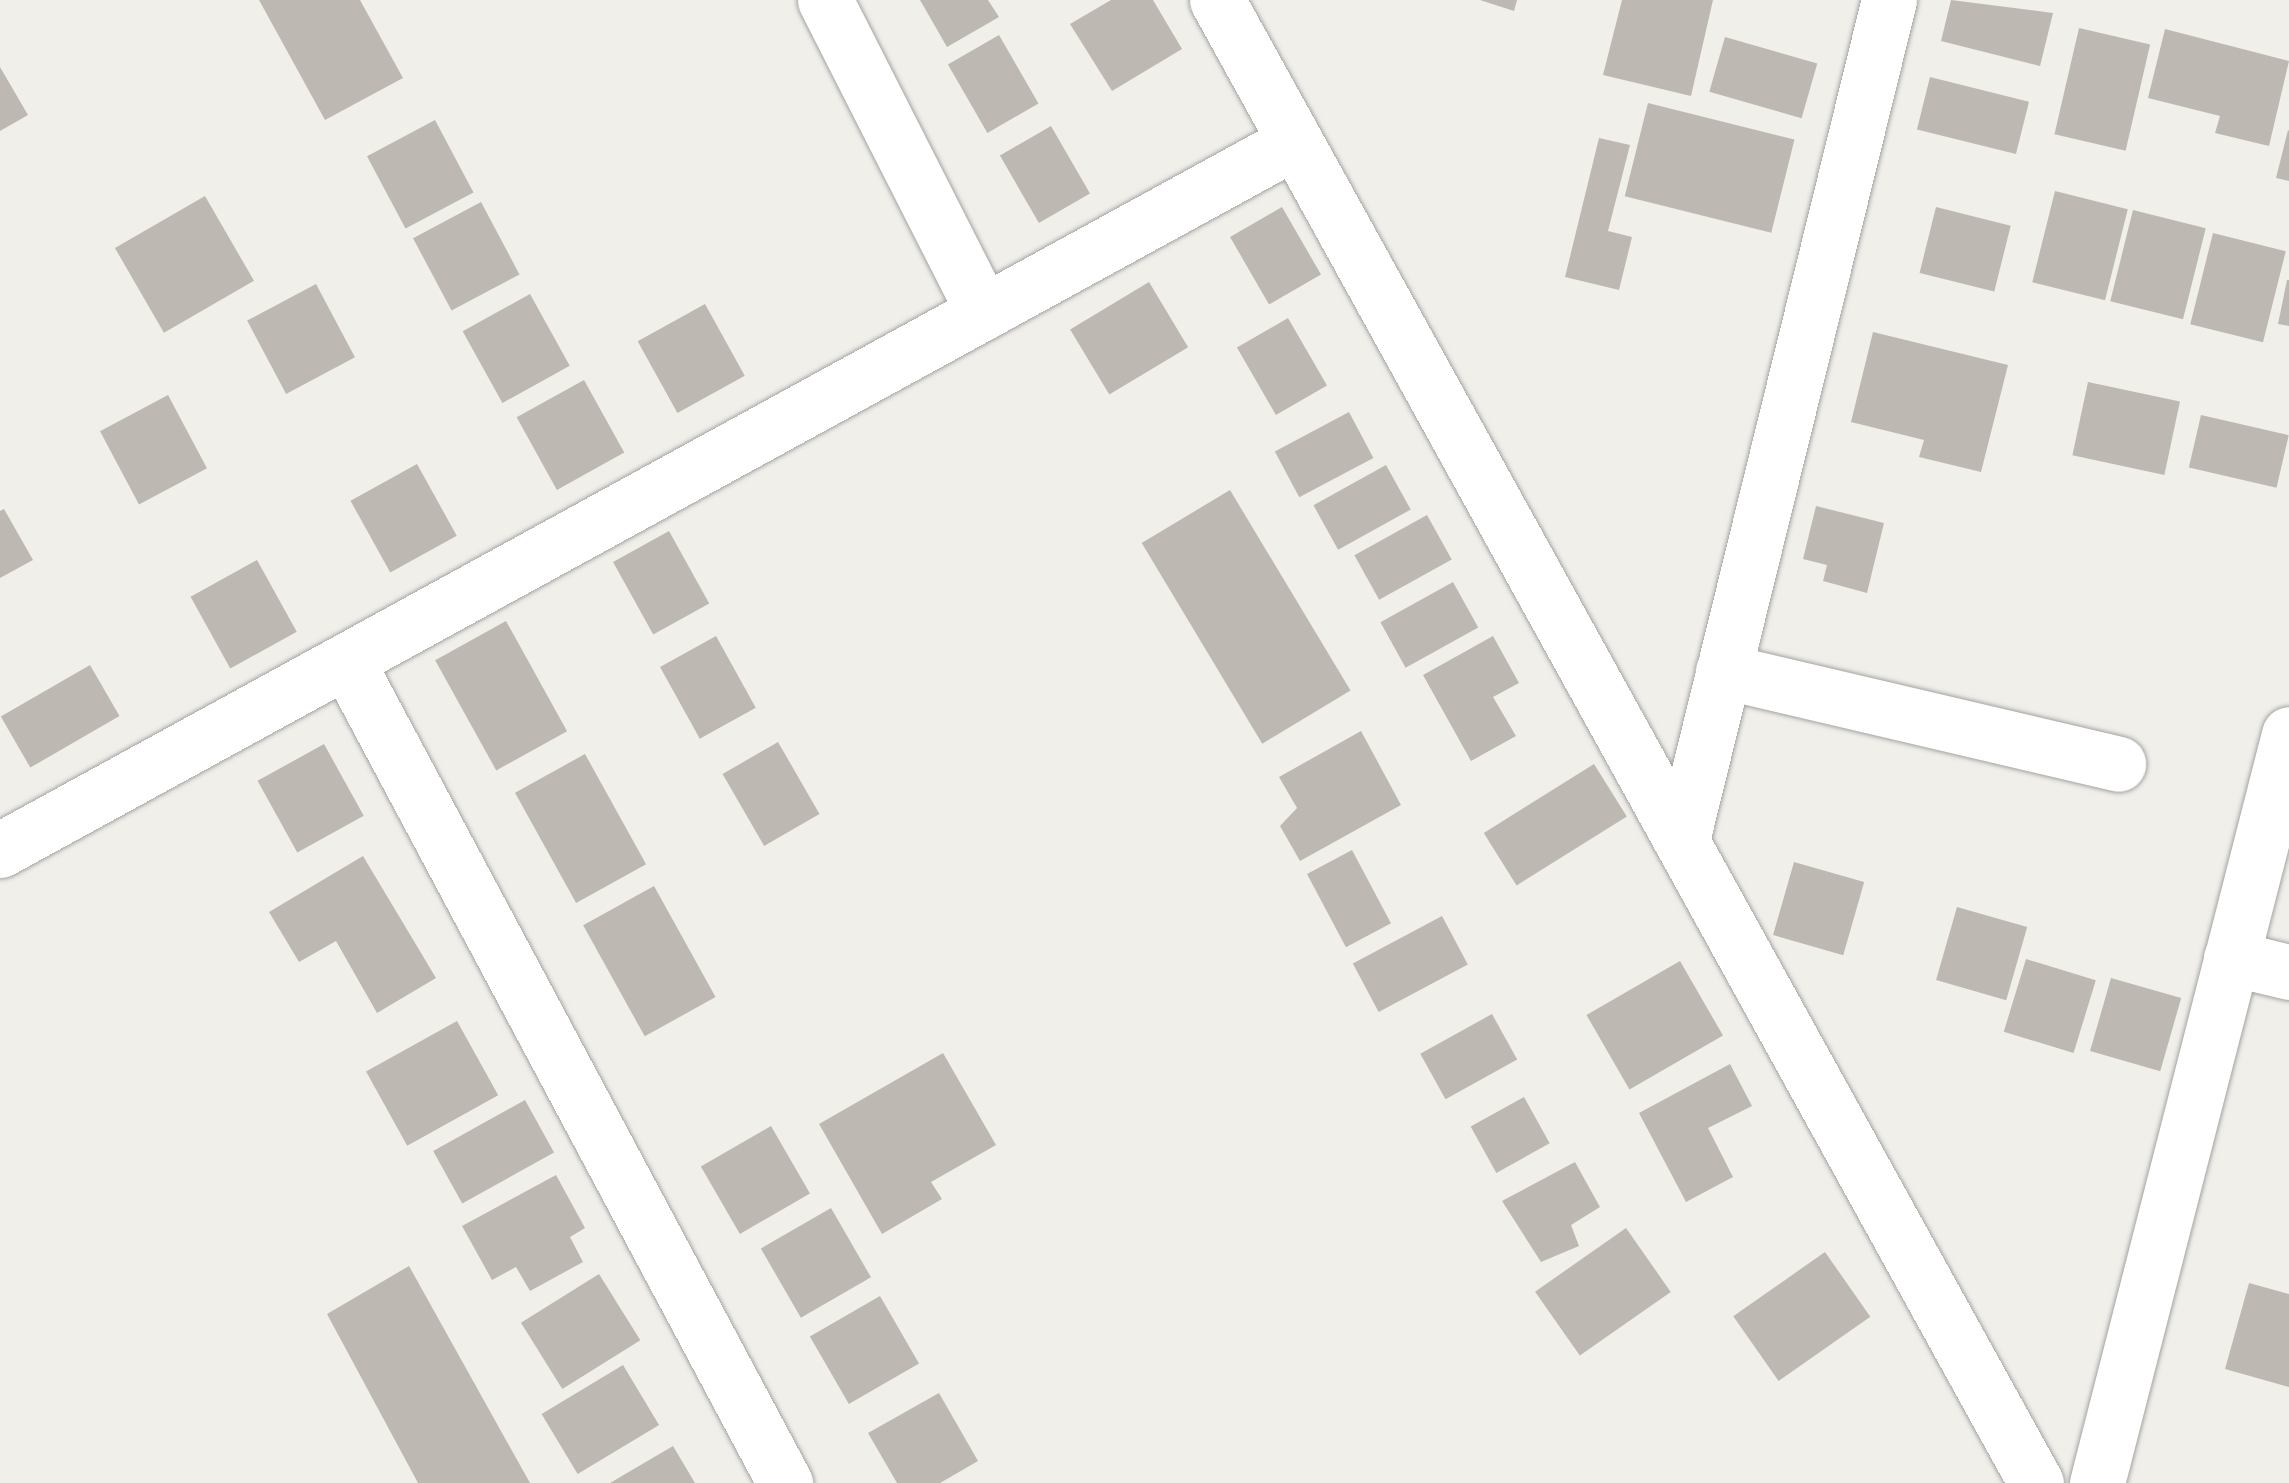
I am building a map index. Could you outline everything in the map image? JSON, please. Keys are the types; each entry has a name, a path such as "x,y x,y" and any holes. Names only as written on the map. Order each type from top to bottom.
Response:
{"street":[{"path":"826,0 984,312"},
{"path":"1217,0 2036,1483"},
{"path":"1682,840 1889,0"},
{"path":"0,850 1294,142"},
{"path":"347,662 785,1483"},
{"path":"1724,672 2118,764"},
{"path":"2096,1483 2289,734"},
{"path":"2231,958 2289,972"}],"building":[{"path":"259,0 360,0 403,78 325,120"},
{"path":"920,0 988,0 999,17 947,47"},
{"path":"1111,0 1153,0 1182,49 1112,91 1070,24"},
{"path":"1480,0 1517,0 1514,11"},
{"path":"1622,0 1713,0 1691,96 1603,75"},
{"path":"1951,0 2053,13 2040,66 1941,41"},
{"path":"2079,28 2150,44 2126,151 2054,134"},
{"path":"2165,29 2289,61 2269,146 2215,133 2220,116 2148,98"},
{"path":"999,35 1038,103 987,133 948,64"},
{"path":"1725,37 1817,63 1802,118 1709,92"},
{"path":"0,67 28,115 0,131"},
{"path":"1930,77 2029,102 2016,154 1917,129"},
{"path":"1648,103 1795,140 1771,233 1625,196"},
{"path":"435,120 473,192 406,229 367,156"},
{"path":"1051,126 1090,194 1039,223 1000,156"},
{"path":"2289,131 2289,181 2276,178"},
{"path":"1599,138 1630,145 1608,231 1632,237 1619,290 1565,277"},
{"path":"2055,191 2128,209 2105,300 2032,282"},
{"path":"205,196 254,281 164,333 115,248"},
{"path":"481,202 519,274 452,311 413,238"},
{"path":"1282,207 1321,275 1269,305 1230,237"},
{"path":"1936,207 2011,226 1994,292 1920,273"},
{"path":"2133,210 2206,228 2183,319 2110,301"},
{"path":"2213,233 2286,251 2263,342 2190,324"},
{"path":"2289,280 2289,326 2278,324"},
{"path":"1149,282 1188,347 1109,395 1070,329"},
{"path":"316,284 355,357 286,394 247,321"},
{"path":"530,294 570,366 502,403 463,331"},
{"path":"705,304 745,376 677,413 638,341"},
{"path":"1288,318 1327,386 1276,415 1237,348"},
{"path":"1873,332 2008,365 1981,472 1919,457 1924,440 1851,422"},
{"path":"584,380 624,453 557,490 517,417"},
{"path":"2088,382 2180,402 2164,475 2072,455"},
{"path":"168,395 207,468 139,504 100,431"},
{"path":"1349,412 1373,458 1299,497 1275,451"},
{"path":"2201,415 2289,435 2277,488 2189,468"},
{"path":"417,464 457,536 390,573 351,501"},
{"path":"1386,465 1411,510 1338,550 1313,505"},
{"path":"1230,490 1351,691 1262,744 1142,543"},
{"path":"1816,506 1884,523 1867,593 1823,581 1827,565 1803,559"},
{"path":"4,509 33,560 0,578 0,511"},
{"path":"1427,515 1452,560 1379,600 1354,555"},
{"path":"669,531 709,604 653,635 613,562"},
{"path":"257,560 297,632 230,669 191,597"},
{"path":"1453,582 1478,627 1406,668 1380,622"},
{"path":"506,621 567,731 496,770 435,660"},
{"path":"716,636 756,708 700,739 660,667"},
{"path":"1493,636 1519,683 1493,697 1516,736 1471,761 1423,675"},
{"path":"90,665 120,716 30,768 1,716"},
{"path":"1361,731 1401,805 1300,861 1280,826 1297,808 1279,777"},
{"path":"778,742 820,814 764,846 723,774"},
{"path":"324,744 364,816 297,853 258,781"},
{"path":"585,754 646,864 576,903 515,793"},
{"path":"1594,764 1627,817 1517,885 1484,833"},
{"path":"1352,850 1391,923 1346,947 1307,874"},
{"path":"363,856 436,978 377,1013 336,941 299,962 269,912"},
{"path":"1794,862 1864,882 1843,955 1773,935"},
{"path":"654,886 716,997 645,1036 583,925"},
{"path":"1957,907 2027,927 2006,1000 1936,980"},
{"path":"1442,916 1468,965 1379,1012 1353,963"},
{"path":"2026,959 2096,980 2074,1053 2004,1032"},
{"path":"1680,961 1723,1035 1629,1089 1586,1015"},
{"path":"2111,978 2181,998 2160,1071 2090,1051"},
{"path":"1492,1014 1517,1059 1445,1099 1420,1054"},
{"path":"457,1021 498,1095 407,1146 366,1071"},
{"path":"943,1053 996,1145 931,1182 942,1199 882,1234 819,1124"},
{"path":"1730,1064 1752,1106 1708,1128 1733,1177 1686,1202 1639,1113"},
{"path":"1524,1097 1550,1143 1496,1173 1471,1127"},
{"path":"525,1100 554,1152 462,1203 433,1151"},
{"path":"771,1126 810,1194 740,1234 701,1166"},
{"path":"1575,1162 1600,1207 1571,1225 1579,1246 1541,1262 1502,1201"},
{"path":"556,1175 585,1228 570,1237 583,1262 530,1291 516,1267 492,1280 462,1226"},
{"path":"831,1208 871,1277 801,1318 761,1248"},
{"path":"1626,1228 1671,1292 1580,1356 1535,1292"},
{"path":"1825,1252 1870,1317 1779,1381 1733,1316"},
{"path":"409,1266 530,1483 418,1483 327,1314"},
{"path":"599,1274 640,1340 562,1389 521,1323"},
{"path":"2249,1283 2289,1294 2289,1387 2225,1369"},
{"path":"880,1296 919,1364 849,1404 810,1336"},
{"path":"623,1365 659,1425 578,1474 542,1414"},
{"path":"939,1393 978,1461 940,1483 897,1483 868,1433"},
{"path":"673,1446 695,1483 610,1483"}]}
